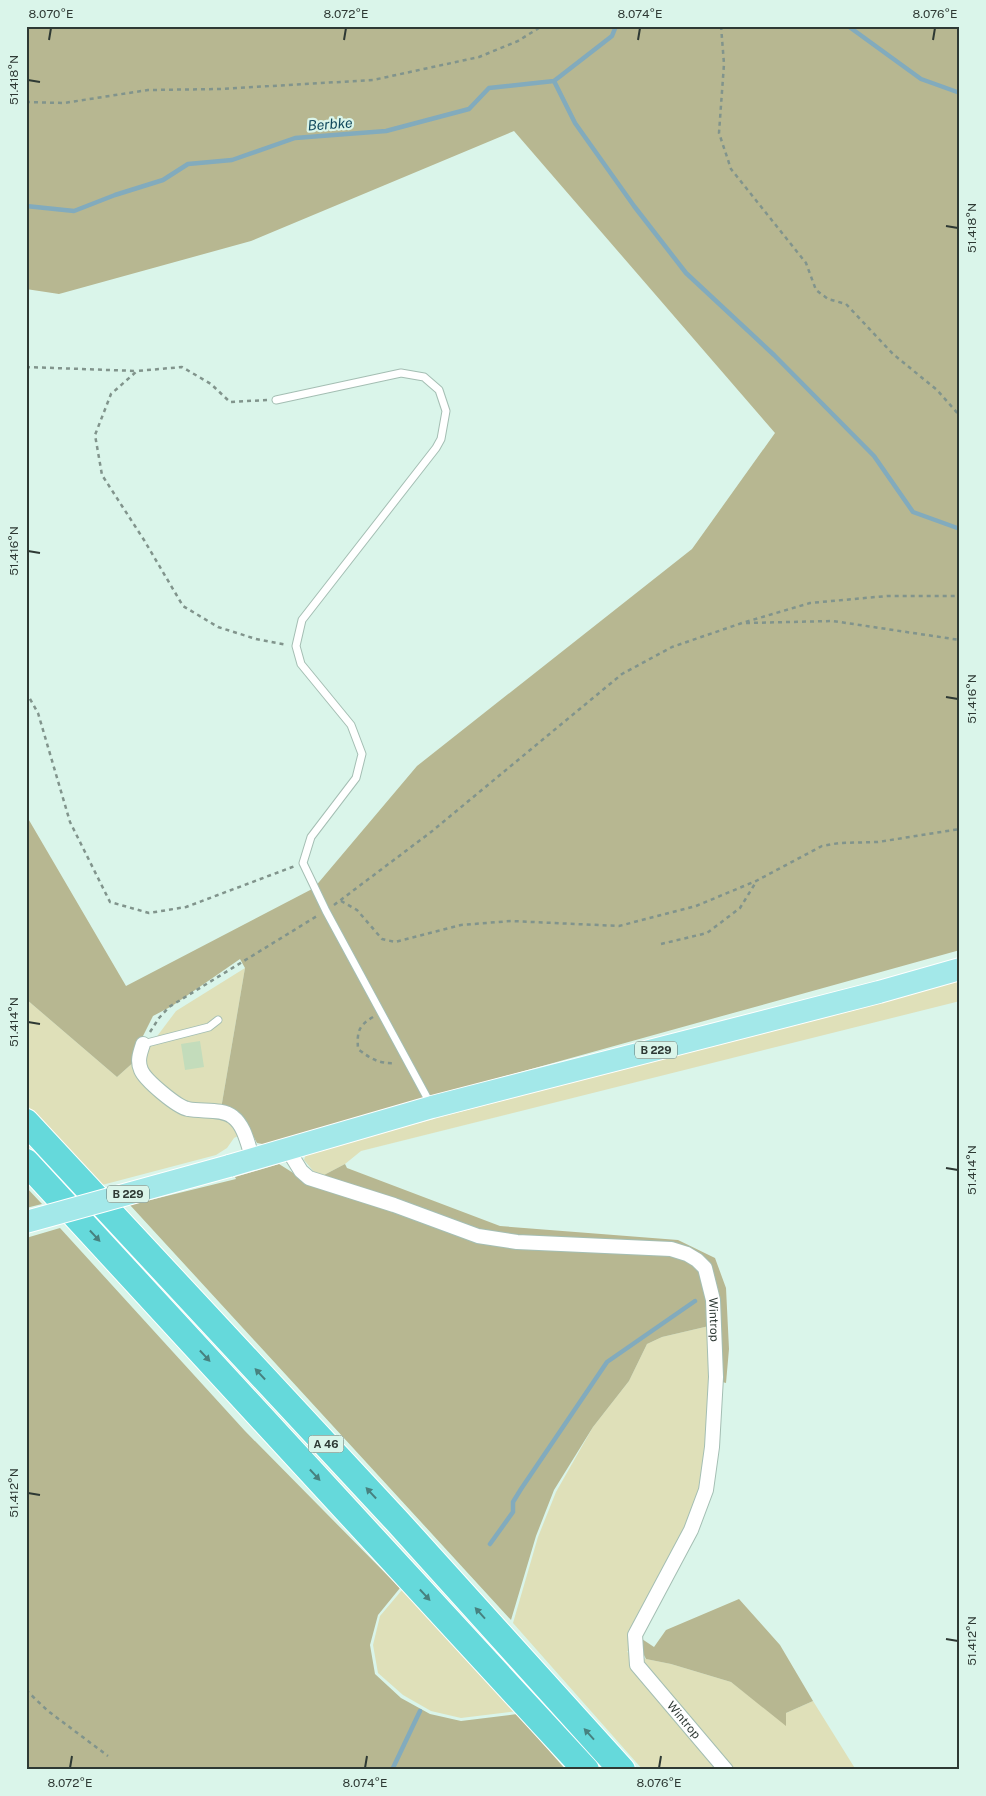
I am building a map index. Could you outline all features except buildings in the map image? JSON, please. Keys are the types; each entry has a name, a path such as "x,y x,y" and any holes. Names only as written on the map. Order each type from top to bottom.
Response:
{"highway":[{"name":"A 46","path":"26,1122 403,1528 622,1770"},
{"name":"A 46","path":"26,1162 586,1770"}],"main road":[{"name":"B 229","path":"26,1222 288,1150 432,1107 960,970"}],"street":[{"path":"143,1044 138,1061 141,1071 147,1078 181,1108 221,1112 229,1114 236,1119 240,1124 254,1159"},
{"name":"Wintrop","path":"288,1150 301,1171 309,1178 394,1205 478,1236 517,1242 671,1249 687,1254 705,1268 713,1300 716,1377 712,1447 706,1490 691,1530 636,1635 637,1666 726,1770"}],"lane":[{"path":"276,400 401,373 424,376 439,390 446,411 441,440 436,448 302,620 296,646 301,664 351,725 362,754 356,778 311,837 303,863 326,911 432,1107"},
{"path":"143,1044 209,1027 218,1020"}],"path":[{"path":"26,102 64,103 148,90 373,80 479,57 518,41 542,26"},
{"path":"721,26 724,64 719,133 731,169 806,262 816,290 828,299 846,304 893,354 937,390 960,416"},
{"path":"26,368 137,371 182,367 211,384 230,402 276,400"},
{"path":"137,371 111,394 95,435 102,475 144,540 183,606 218,627 256,639 296,646"},
{"path":"960,596 887,596 810,604 742,623 672,647 622,674 431,832 341,901 357,910 382,939 395,942 461,925 511,921 619,926 696,906 756,881 822,846 839,843 878,842 960,829"},
{"path":"742,623 833,621 960,640"},
{"path":"26,692 38,713 70,822 110,902 149,914 186,907 303,863"},
{"path":"661,944 706,933 740,908 756,881"},
{"path":"143,1044 159,1018 169,1007 318,916"},
{"path":"381,1012 363,1023 357,1035 358,1049 372,1060 388,1063 408,1062"},
{"path":"26,1690 48,1711 108,1756"}],"green space":[{"path":"26,26 960,26 960,950 441,1094 268,1145 257,1143 246,1123 221,1109 245,968 240,959 172,1006 153,1016 139,1044 136,1060 117,1077 26,999 26,815 126,986 314,888 417,766 692,549 775,433 514,131 251,241 59,294 26,289"},
{"path":"245,968 221,1109 179,1101 151,1076 144,1060 149,1047 176,1011"},
{"path":"960,977 960,1001 361,1151 345,1164 324,1175 315,1173 304,1160 306,1154 356,1140"},
{"path":"26,999 117,1077 136,1060 187,1114 229,1120 237,1128 238,1136 234,1138 227,1148 216,1155 102,1185 26,1104"},
{"path":"279,1164 298,1176 324,1175 345,1164 347,1168 500,1226 678,1240 715,1258 726,1288 729,1349 726,1383 719,1381 709,1326 662,1337 647,1344 629,1381 593,1427 554,1490 536,1536 511,1620 130,1205 236,1179 235,1177"},
{"path":"26,1187 42,1204 26,1208"},
{"path":"60,1228 245,1431 400,1588 378,1615 370,1645 375,1674 401,1698 430,1714 461,1721 517,1714 566,1770 26,1770 26,1238"},
{"path":"709,1326 712,1388 702,1483 689,1526 633,1645 627,1652 731,1682 786,1725 786,1713 813,1701 856,1770 643,1770 513,1623 538,1537 556,1492 593,1427 629,1381 647,1344 662,1337"},
{"path":"402,1590 517,1711 461,1718 431,1711 403,1695 378,1673 373,1645 380,1616"},
{"path":"739,1599 780,1645 813,1701 786,1713 786,1726 731,1682 671,1664 646,1659 643,1653 642,1639 654,1647 666,1630"}],"waterway":[{"name":"Berbke","path":"26,206 74,211 115,195 163,180 188,164 232,160 295,138 386,131 469,109 489,88 554,81 612,36 616,26"},
{"path":"848,26 921,79 960,93"},
{"path":"554,81 575,123 634,206 686,273 774,355 874,456 913,512 960,529"},
{"path":"490,1544 513,1512 513,1502 521,1489 607,1362 695,1301"},
{"path":"392,1770 420,1711"}]}
